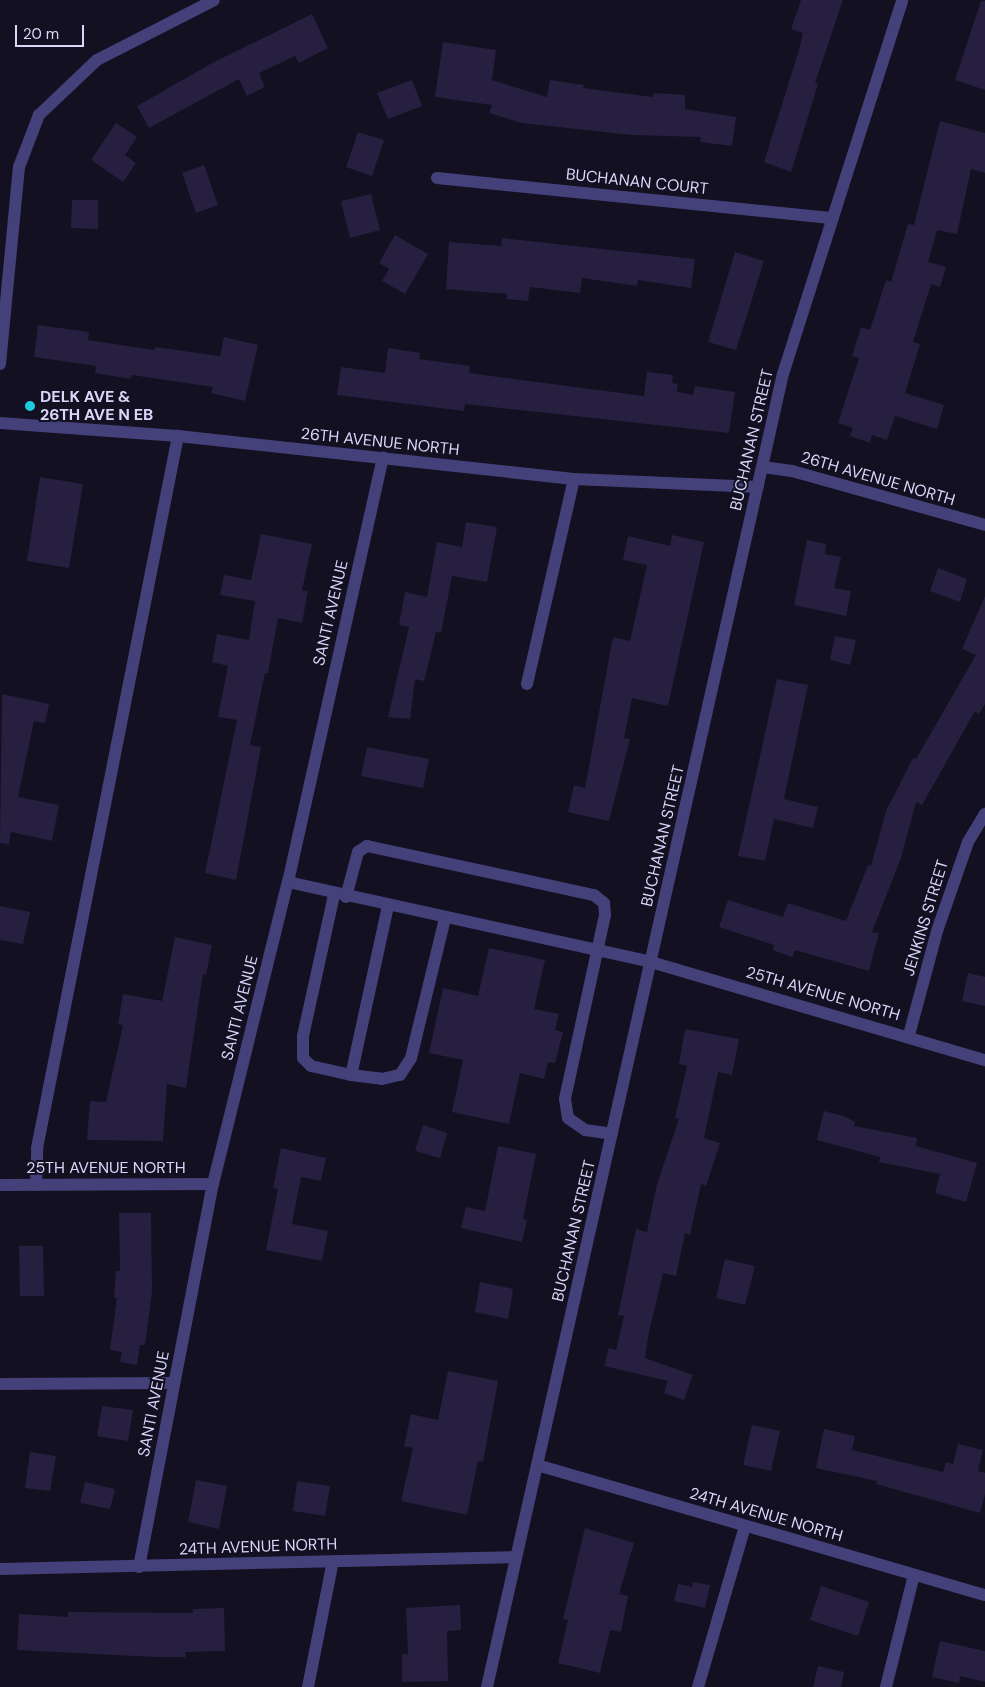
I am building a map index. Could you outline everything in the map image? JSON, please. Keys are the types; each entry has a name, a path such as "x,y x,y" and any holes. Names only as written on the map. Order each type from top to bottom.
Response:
{"street":[{"path":"0,364 19,168 39,116 97,60 214,0"},
{"name":"BUCHANAN STREET","path":"487,1687 783,374 902,0"},
{"name":"BUCHANAN COURT","path":"437,178 833,218"},
{"name":"26TH AVENUE NORTH","path":"0,423 178,436 574,479 758,487"},
{"path":"36,1184 37,1148 178,436"},
{"name":"SANTI AVENUE","path":"139,1567 213,1184 288,882 382,458"},
{"name":"26TH AVENUE NORTH","path":"762,467 792,471 985,525"},
{"path":"527,684 574,479"},
{"name":"JENKINS STREET","path":"909,1035 937,931 968,842 985,814"},
{"path":"445,918 411,1058 400,1075 382,1079 351,1075 311,1066 303,1058 303,1036 340,896 358,852 367,846 594,895 604,903 605,915 565,1099 568,1118 585,1130 612,1134"},
{"name":"25TH AVENUE NORTH","path":"288,882 340,896 651,962 909,1035 985,1060"},
{"path":"351,1075 388,906"},
{"name":"25TH AVENUE NORTH","path":"0,1185 213,1184"},
{"path":"0,1384 174,1383"},
{"name":"24TH AVENUE NORTH","path":"537,1465 985,1595"},
{"path":"698,1687 745,1526"},
{"name":"24TH AVENUE NORTH","path":"0,1568 139,1567 516,1558"},
{"path":"308,1687 333,1561"},
{"path":"886,1687 914,1575"}],"building":[{"path":"801,0 843,0 815,83 818,84 791,172 764,162 803,33 791,29"},
{"path":"981,1 985,1 985,90 955,80"},
{"path":"312,14 328,48 299,63 295,56 259,73 265,87 247,96 239,79 149,128 137,106 212,63"},
{"path":"443,42 496,50 492,80 547,97 550,80 584,85 583,88 653,97 654,93 685,95 685,109 736,117 732,146 700,142 701,137 632,135 521,123 489,113 492,105 435,97"},
{"path":"412,80 422,106 388,119 377,93"},
{"path":"940,121 985,133 985,173 971,169 957,234 937,230 928,262 946,267 940,287 931,284 913,342 920,344 905,393 944,405 937,429 895,416 887,440 872,435 870,443 850,436 853,428 838,423 859,358 852,356 861,327 870,330 886,280 891,282 908,224 914,225"},
{"path":"116,123 137,137 125,155 136,163 123,182 91,160"},
{"path":"358,132 384,140 372,176 346,167"},
{"path":"204,165 218,205 196,213 182,173"},
{"path":"371,194 380,230 350,238 341,201"},
{"path":"72,200 98,200 98,229 71,228"},
{"path":"395,235 428,254 405,294 382,281 389,269 379,263"},
{"path":"502,238 695,259 691,288 638,280 637,286 582,278 580,293 530,287 528,301 507,299 507,294 446,289 449,242 501,246"},
{"path":"735,252 764,261 736,350 708,342"},
{"path":"38,325 89,332 88,340 154,350 155,347 220,356 224,337 258,345 245,401 211,393 213,387 132,375 131,379 95,373 96,366 34,357"},
{"path":"388,348 420,353 419,359 470,366 469,373 644,396 647,372 673,375 672,383 678,384 677,392 693,395 695,386 735,392 729,433 465,404 464,411 337,395 341,367 385,373"},
{"path":"40,477 83,484 69,568 27,561"},
{"path":"466,522 497,527 487,582 452,576 441,633 436,632 424,681 415,679 410,719 388,717 409,627 399,625 405,592 427,597 437,542 462,547"},
{"path":"261,534 312,544 302,590 308,591 302,623 278,618 268,673 265,673 250,745 261,747 236,880 205,873 237,720 218,717 228,666 212,662 217,634 249,640 255,601 220,595 224,575 251,580"},
{"path":"672,535 704,542 668,706 632,698 624,738 630,739 609,821 568,812 574,785 585,788 613,637 630,641 647,565 623,560 628,536 670,546"},
{"path":"807,540 826,544 825,554 841,557 834,588 851,591 846,616 794,605"},
{"path":"938,568 967,579 960,602 930,591"},
{"path":"985,596 985,704 979,714 975,711 922,805 916,802 901,858 872,932 879,933 869,971 795,950 792,957 773,950 774,945 719,927 728,900 783,917 788,903 846,921 868,865 871,866 886,811 913,758 916,759 976,655 962,649"},
{"path":"835,636 856,640 850,665 830,660"},
{"path":"777,679 808,685 784,799 818,807 813,828 774,819 765,861 738,856"},
{"path":"2,694 49,704 45,723 34,721 18,797 59,805 52,841 11,832 9,844 0,843"},
{"path":"367,747 429,759 423,788 361,776"},
{"path":"0,906 30,912 23,944 0,940"},
{"path":"175,937 212,945 206,975 203,974 186,1088 167,1084 163,1141 87,1140 90,1101 106,1102 123,1025 118,1024 123,994 162,1001"},
{"path":"489,948 545,960 534,1009 559,1014 555,1030 563,1032 555,1063 548,1062 544,1079 520,1073 509,1124 452,1112 463,1060 429,1053 443,988 478,996"},
{"path":"968,973 985,977 985,1006 962,1001"},
{"path":"685,1029 739,1039 732,1075 718,1072 704,1138 720,1143 706,1186 701,1184 690,1235 685,1233 676,1276 663,1273 648,1337 645,1358 693,1375 684,1400 664,1393 668,1381 604,1366 609,1348 616,1350 624,1316 618,1315 636,1229 647,1232 657,1184 679,1119 675,1118 687,1066 679,1064"},
{"path":"824,1111 844,1116 855,1122 854,1126 917,1138 916,1146 977,1163 966,1202 935,1193 940,1174 879,1162 880,1157 817,1140"},
{"path":"423,1125 447,1133 440,1158 415,1151"},
{"path":"498,1146 536,1154 523,1219 527,1220 522,1242 461,1228 466,1207 485,1211"},
{"path":"281,1148 326,1158 321,1181 301,1177 292,1224 328,1231 322,1261 266,1250 278,1189 273,1188"},
{"path":"119,1213 151,1213 152,1292 145,1345 140,1345 137,1365 120,1362 122,1352 110,1350 117,1298 114,1298 116,1271 120,1271"},
{"path":"19,1246 43,1246 44,1296 20,1296"},
{"path":"725,1259 755,1266 745,1305 716,1298"},
{"path":"480,1282 513,1289 508,1319 475,1312"},
{"path":"448,1371 498,1381 483,1462 478,1461 467,1515 401,1501 413,1448 404,1446 411,1414 438,1420"},
{"path":"102,1406 133,1410 128,1441 97,1436"},
{"path":"752,1425 780,1431 771,1471 743,1465"},
{"path":"824,1429 855,1436 852,1450 943,1472 946,1462 953,1464 958,1444 983,1450 978,1471 985,1473 985,1494 980,1513 876,1484 877,1481 816,1468"},
{"path":"30,1452 56,1456 50,1491 25,1488"},
{"path":"196,1480 227,1486 219,1529 188,1522"},
{"path":"297,1481 330,1486 325,1516 293,1511"},
{"path":"85,1482 115,1489 110,1509 80,1503"},
{"path":"585,1528 634,1543 619,1594 628,1596 621,1632 610,1630 600,1673 558,1663 568,1620 563,1619"},
{"path":"693,1582 710,1585 705,1608 674,1601 678,1584 692,1587"},
{"path":"821,1586 869,1602 858,1636 810,1620"},
{"path":"460,1605 461,1630 447,1631 448,1681 402,1682 402,1654 408,1654 406,1608"},
{"path":"224,1608 225,1651 185,1652 186,1657 155,1657 17,1650 19,1614 68,1617 68,1612 193,1613 193,1609"},
{"path":"940,1641 985,1651 985,1682 960,1676 959,1683 932,1677"},
{"path":"818,1666 844,1672 841,1687 813,1687"}],"place":[{"name":"DELK AVE & 26TH AVE N EB","path":"30,406"}]}
